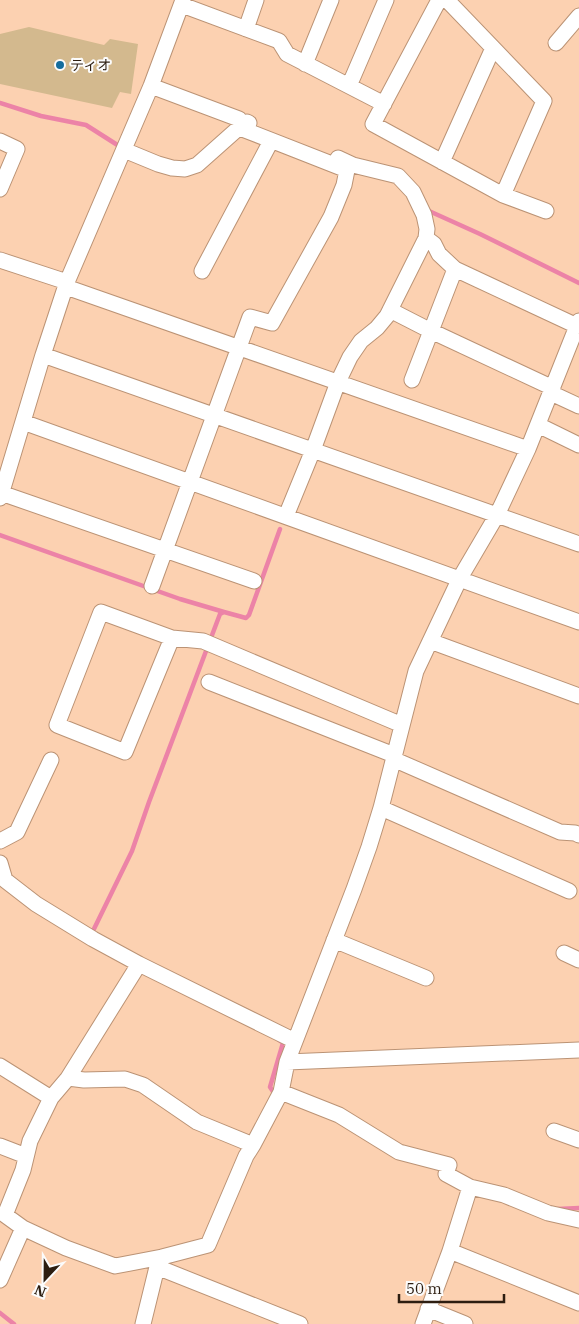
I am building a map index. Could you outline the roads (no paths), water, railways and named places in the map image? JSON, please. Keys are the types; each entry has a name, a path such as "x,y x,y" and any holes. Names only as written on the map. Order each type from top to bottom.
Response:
{"street":[{"path":"246,29 256,0"},
{"path":"305,64 331,0"},
{"path":"349,86 386,0"},
{"path":"439,0 374,124 503,195 546,211"},
{"path":"447,0 544,101 503,195"},
{"path":"254,581 1,495 66,285 151,86 182,2 279,41 287,54 384,104"},
{"path":"556,43 579,16"},
{"path":"442,162 493,48"},
{"path":"151,86 239,119 245,130 347,170 344,185 331,217 272,324 250,317 152,586"},
{"path":"124,150 158,164 185,170 197,166 247,122 353,164 398,176 413,192 424,215 427,229 426,238 390,310 378,328 361,341 350,357 338,382 286,516"},
{"path":"0,141 17,148 0,189"},
{"path":"202,270 271,141"},
{"path":"137,967 68,1078 51,1098 30,1141 23,1170 5,1215 23,1228 66,1248 115,1266 159,1262 208,1246 246,1156 279,1095 287,1062 369,847 381,808 416,671 460,578 497,515 528,449 578,324 455,269 439,254 434,244 426,238"},
{"path":"0,260 238,348 528,449"},
{"path":"412,380 455,269"},
{"path":"390,310 552,390 579,406"},
{"path":"43,355 579,544"},
{"path":"23,422 579,622"},
{"path":"538,426 579,445"},
{"path":"172,638 125,752 57,724 101,612 172,638 203,641 402,725"},
{"path":"430,641 579,696"},
{"path":"209,682 394,757 560,832 579,835"},
{"path":"0,841 17,832 51,760"},
{"path":"381,808 569,890"},
{"path":"0,863 5,880 36,904 137,967 295,1041"},
{"path":"334,940 426,978"},
{"path":"564,953 579,960"},
{"path":"287,1062 579,1050"},
{"path":"0,1066 51,1098"},
{"path":"68,1078 84,1080 125,1079 142,1085 197,1122 253,1145"},
{"path":"279,1095 339,1115 399,1152 449,1165 446,1174 467,1185 504,1195 548,1214 579,1220"},
{"path":"554,1131 579,1140"},
{"path":"0,1146 26,1156"},
{"path":"423,1324 450,1251 467,1185"},
{"path":"0,1280 23,1228"},
{"path":"450,1251 579,1303"},
{"path":"143,1324 159,1262"},
{"path":"159,1262 300,1324"},
{"path":"428,1309 465,1324"}],"waterway":[{"path":"0,103 41,116 86,125 119,146"},
{"path":"429,211 579,283"},
{"path":"92,933 132,851 220,614 224,612 246,618 249,615 280,529"},
{"path":"0,535 180,599 224,612"},
{"path":"277,1095 270,1087 283,1043 279,1040"},
{"path":"558,1209 579,1208"},
{"path":"0,1313 14,1324"}],"place":[{"name":"ティオ","path":"60,65"}]}
